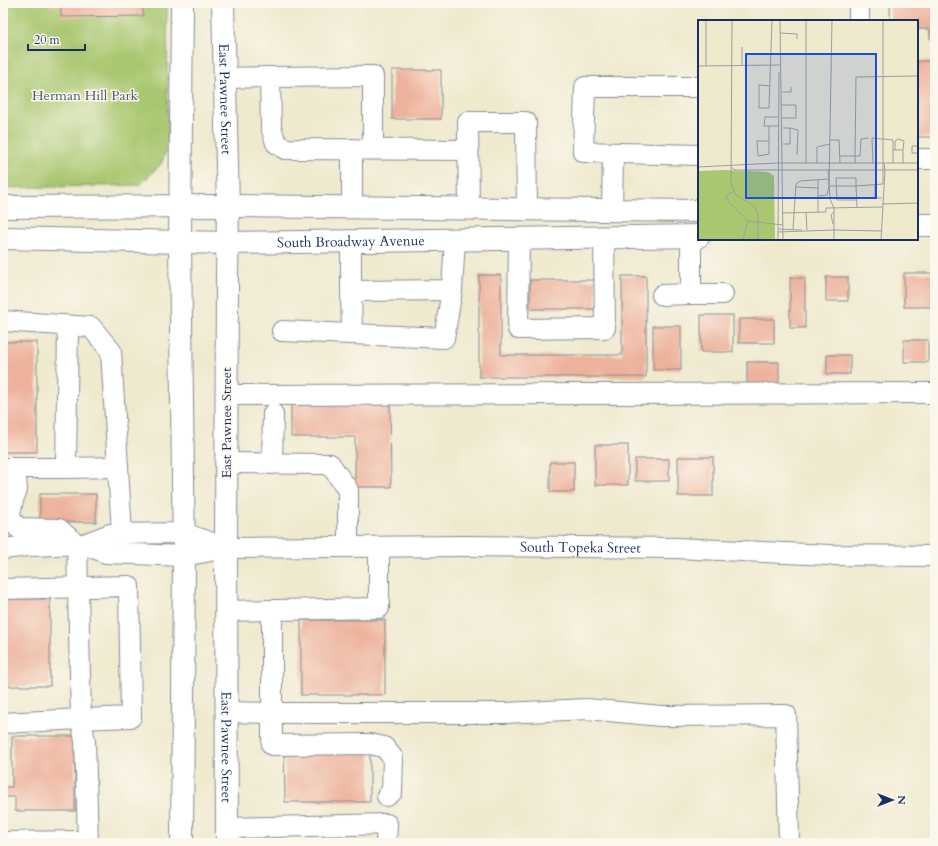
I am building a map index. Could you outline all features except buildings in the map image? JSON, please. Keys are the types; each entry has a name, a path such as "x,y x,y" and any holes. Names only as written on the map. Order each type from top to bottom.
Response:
{"main road":[{"path":"182,3 180,242 184,533 182,843"},
{"name":"East Pawnee Street","path":"223,3 228,206 226,395 227,835"},
{"path":"3,206 228,206 698,211"},
{"path":"918,225 935,225"},
{"name":"South Broadway Avenue","path":"3,238 227,242 695,236"}],"street":[{"path":"858,3 859,20"},
{"path":"225,78 373,76 373,149"},
{"path":"270,77 271,127 276,143 285,149 468,150"},
{"path":"698,87 585,87 583,152 698,155"},
{"path":"469,209 468,122 526,122 527,210"},
{"path":"352,149 352,208"},
{"path":"612,153 612,210"},
{"path":"918,159 935,159"},
{"path":"691,294 695,236"},
{"path":"519,238 518,329 605,328 604,238"},
{"path":"282,331 444,338 452,290 455,240"},
{"path":"351,241 352,333"},
{"path":"351,291 452,290"},
{"path":"662,295 723,294"},
{"path":"3,321 91,327 111,351 122,534"},
{"path":"66,468 68,326"},
{"path":"226,395 935,393"},
{"path":"272,464 273,414"},
{"path":"226,463 330,464 348,490 348,547"},
{"path":"14,471 118,467"},
{"path":"14,471 17,490 9,517 18,528 59,529 80,544 106,553 184,556 226,548"},
{"path":"3,495 14,471"},
{"path":"7,544 80,544 110,534 184,533 226,548"},
{"path":"3,842 88,842 85,741 81,719 78,587 80,544"},
{"path":"226,611 379,608 379,547"},
{"name":"South Topeka Street","path":"226,548 676,548 830,555 935,556"},
{"path":"3,589 130,586 131,717 3,723"},
{"path":"227,835 387,833 387,796 392,792 393,758 384,747 370,744 272,745 272,610"},
{"path":"226,712 505,713 588,709 661,716 786,715 789,843"}],"green space":[{"name":"Herman Hill Park","path":"3,3 167,3 168,146 161,164 140,185 3,188"}]}
